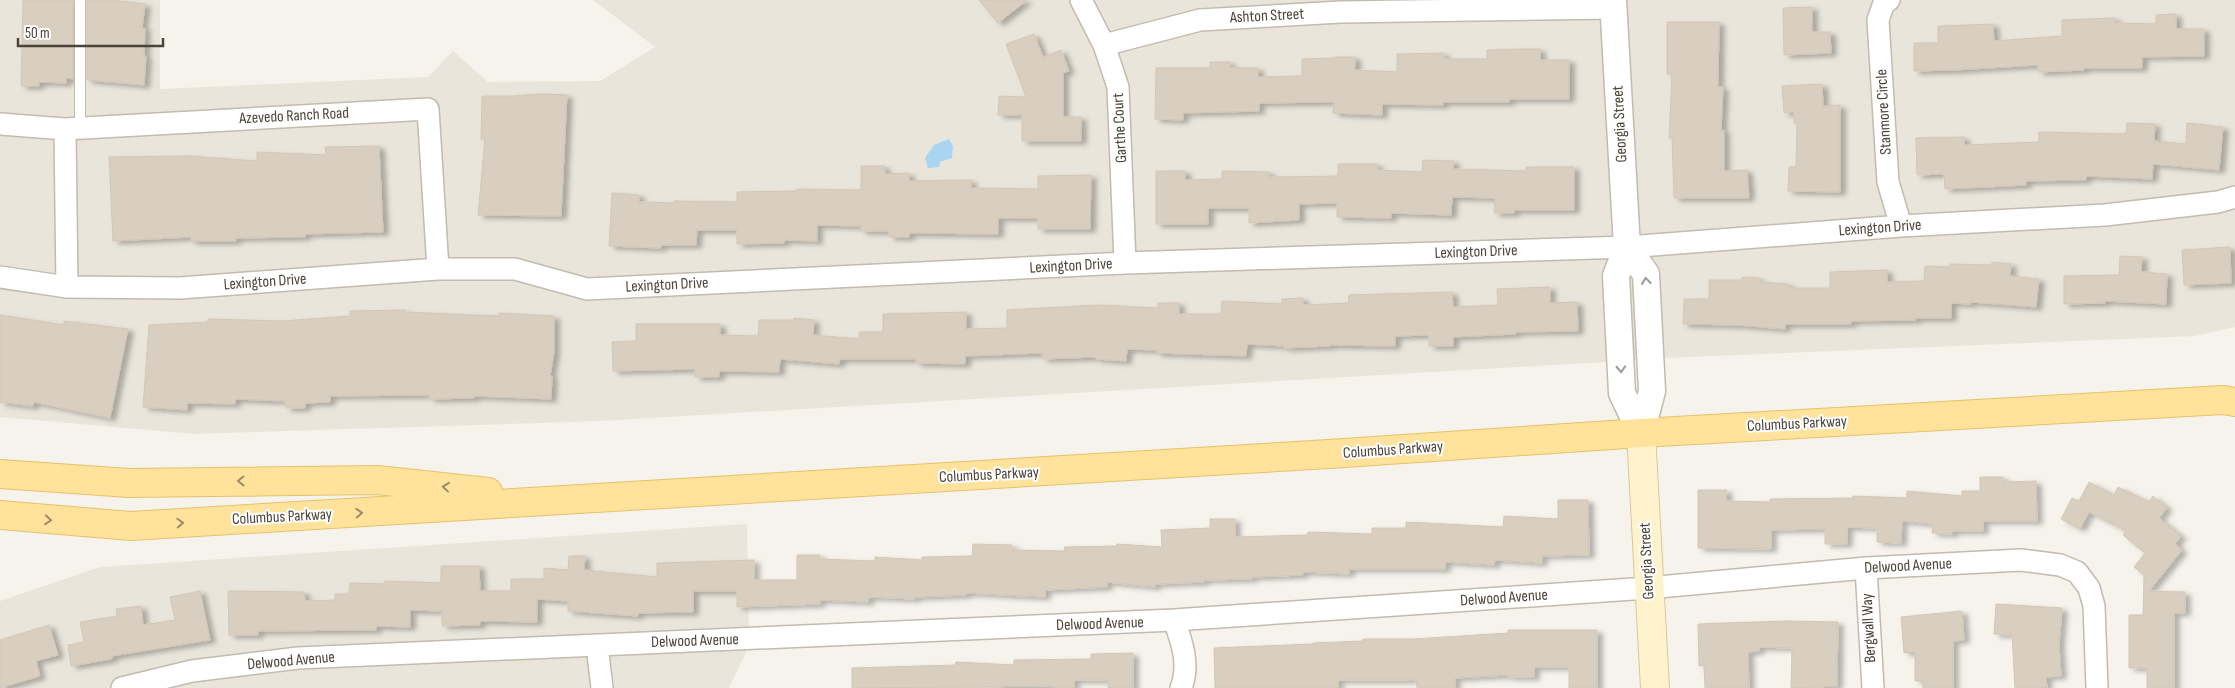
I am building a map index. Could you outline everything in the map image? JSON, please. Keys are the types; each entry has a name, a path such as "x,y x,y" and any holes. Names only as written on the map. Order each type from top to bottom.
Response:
{"main road":[{"name":"Columbus Parkway","path":"0,515 131,526 1641,433 2231,399"},
{"name":"Georgia Street","path":"1641,433 1648,588 1655,688"},
{"name":"Columbus Parkway","path":"0,474 129,483 377,480 564,500"}],"street":[{"name":"Garthe Court","path":"1081,0 1104,44 1118,87 1125,263"},
{"name":"Stanmore Circle","path":"1889,0 1884,3 1878,20 1888,182 1901,226"},
{"name":"Ashton Street","path":"1104,44 1200,20 1340,6 1613,4"},
{"name":"Georgia Street","path":"1613,4 1627,247 1616,276 1622,393 1641,433"},
{"name":"Azevedo Ranch Road","path":"0,124 72,128 428,109 438,269"},
{"path":"67,287 72,128"},
{"name":"Lexington Drive","path":"0,277 67,287 180,288 438,269 515,269 586,289 1125,263 1627,247 1901,226 2105,214 2218,202 2235,197"},
{"name":"Delwood Avenue","path":"122,688 192,672 298,658 1174,620 1648,588 1866,568 2021,560 2060,565 2077,572 2089,588 2094,606 2096,688"},
{"name":"Bergwall Way","path":"1866,568 1873,688"},
{"path":"1174,620 1183,645 1185,676 1180,688"},
{"path":"597,645 602,688"}],"lane":[{"path":"72,128 80,0"}],"shaded area":[{"path":"0,0 160,0 160,89 428,77 453,51 488,82 600,81 655,47 593,0 2235,0 2235,327 2195,336 1688,357 600,421 194,434 0,417"},
{"path":"747,524 749,646 729,688 0,688 0,601 100,567"}],"water":[{"path":"949,139 953,146 952,158 940,162 939,167 928,168 925,158 934,145"}],"building":[{"path":"23,0 73,0 73,79 66,78 66,83 39,82 39,86 21,86"},
{"path":"87,0 112,0 145,4 142,28 145,28 144,56 146,56 144,85 87,80"},
{"path":"979,0 1027,0 998,23"},
{"path":"1812,7 1812,32 1830,32 1831,53 1784,55 1783,8"},
{"path":"2176,14 2176,29 2204,29 2204,56 2142,57 2142,68 2084,68 2084,70 2038,72 2038,65 1914,71 1914,43 1938,43 1938,26 1993,24 1994,41 2062,36 2062,20 2115,18 2115,23 2156,24 2156,15"},
{"path":"1667,22 1719,22 1718,87 1723,87 1721,131 1724,130 1724,171 1747,170 1749,198 1674,198 1672,138 1669,138 1672,74 1667,74"},
{"path":"1034,34 1043,57 1061,50 1069,71 1063,73 1063,117 1081,117 1081,141 1022,141 1022,115 998,115 999,96 1026,97 1006,44"},
{"path":"1540,49 1540,60 1569,60 1569,99 1509,99 1509,102 1443,102 1443,105 1382,104 1382,115 1333,113 1334,102 1259,103 1259,111 1183,113 1183,120 1155,119 1156,68 1210,68 1210,62 1230,62 1230,68 1258,68 1258,77 1302,76 1302,59 1355,57 1355,70 1397,72 1397,54 1444,53 1444,59 1487,59 1487,50"},
{"path":"1822,84 1823,106 1840,105 1840,192 1788,191 1789,167 1796,167 1797,123 1794,123 1794,112 1784,113 1782,86"},
{"path":"567,95 561,216 478,215 485,139 481,139 482,96"},
{"path":"2127,123 2155,124 2154,141 2186,144 2187,123 2223,127 2219,170 2153,164 2152,179 2086,176 2086,180 2026,181 2026,185 1945,189 1944,174 1917,175 1916,138 1964,137 1964,145 2039,142 2039,132 2126,134"},
{"path":"379,146 383,232 305,234 305,237 236,238 236,241 191,241 191,237 113,241 109,157 189,156 257,161 257,152 326,155 325,147"},
{"path":"1423,160 1454,161 1453,169 1526,171 1526,167 1574,167 1574,210 1514,210 1514,213 1494,213 1495,198 1452,197 1451,215 1391,213 1391,218 1337,217 1337,203 1299,204 1299,220 1249,223 1249,208 1208,208 1208,224 1156,224 1156,171 1185,171 1185,180 1222,179 1222,171 1269,172 1269,177 1338,176 1338,164 1377,164 1377,170 1422,172"},
{"path":"861,166 884,166 885,174 909,173 909,181 971,180 971,188 1038,189 1038,176 1091,175 1090,229 1038,229 1038,218 998,218 998,234 909,233 909,237 889,237 889,231 861,231 861,226 817,225 817,241 784,240 784,243 737,244 737,230 697,230 696,245 661,245 661,248 609,246 612,193 639,195 639,202 674,203 674,201 737,202 737,192 797,191 797,189 861,190"},
{"path":"2230,247 2231,283 2184,285 2182,250"},
{"path":"2120,256 2142,257 2141,272 2167,274 2166,304 2105,301 2105,303 2064,304 2064,276 2119,275"},
{"path":"1992,262 2011,264 2010,276 2039,279 2036,307 1971,302 1971,304 1951,303 1951,318 1851,321 1851,324 1785,324 1785,329 1738,325 1683,324 1684,299 1709,299 1709,280 1741,280 1742,277 1759,278 1759,282 1788,284 1788,288 1830,288 1830,272 1887,270 1887,282 1924,281 1925,266 1949,267 1950,264 1992,265"},
{"path":"1550,287 1550,303 1577,302 1578,331 1515,332 1516,334 1453,337 1453,346 1429,346 1429,335 1395,336 1395,346 1330,345 1284,348 1284,346 1247,344 1246,356 1157,353 1157,350 1127,349 1126,361 1096,359 1096,357 1043,359 1042,353 965,356 965,364 916,363 916,359 840,359 839,364 780,359 779,372 719,371 719,377 695,377 695,369 613,371 612,342 636,341 636,324 720,324 720,335 758,336 759,320 794,320 794,318 814,320 813,335 859,339 859,332 883,332 883,314 966,312 966,329 1007,328 1007,310 1099,305 1158,308 1158,303 1179,303 1179,314 1221,314 1222,301 1282,304 1282,299 1303,298 1303,305 1348,303 1349,295 1452,292 1453,307 1498,305 1497,289"},
{"path":"405,310 405,312 499,316 499,313 554,316 554,352 550,376 552,376 551,399 474,396 474,398 430,399 429,395 330,396 330,402 305,403 305,408 286,408 285,401 235,399 235,404 187,403 187,410 143,407 149,325 208,322 208,319 282,321 350,316 350,311"},
{"path":"0,315 64,325 64,321 128,329 110,418 34,402 33,406 0,402"},
{"path":"1980,477 2003,477 2003,482 2036,481 2037,521 1983,521 1983,531 1953,531 1952,534 1932,533 1933,524 1902,521 1901,543 1877,542 1877,528 1847,527 1847,544 1825,544 1825,529 1771,530 1771,549 1698,548 1698,490 1727,490 1726,501 1770,502 1770,499 1853,498 1853,496 1907,498 1907,491 1962,496 1962,491 1980,491"},
{"path":"2089,482 2114,495 2118,487 2149,502 2153,496 2167,508 2159,518 2181,536 2175,544 2182,550 2149,591 2185,592 2185,613 2174,613 2174,688 2147,688 2147,668 2129,668 2129,615 2143,615 2144,575 2134,567 2145,553 2123,535 2126,531 2089,512 2080,529 2061,519 2072,498 2079,501"},
{"path":"1558,500 1588,500 1589,555 1542,556 1542,563 1495,560 1494,565 1445,562 1445,569 1349,569 1349,574 1303,572 1303,575 1155,584 1155,587 1107,582 1107,587 1045,590 1045,597 966,593 966,595 915,597 915,599 869,597 868,602 820,600 820,604 737,607 737,591 693,591 693,612 638,613 638,616 568,611 568,601 537,599 537,622 480,621 480,625 442,626 442,611 410,610 410,627 376,626 376,630 258,631 258,635 229,635 228,591 304,592 305,601 335,600 335,594 349,594 350,583 385,584 385,581 441,583 441,566 479,566 480,591 511,591 511,579 544,579 544,568 568,570 569,556 585,556 584,570 657,577 657,563 754,560 754,580 797,580 797,555 820,555 820,559 875,561 875,557 922,560 922,557 972,556 973,544 1012,545 1012,550 1065,551 1064,547 1116,546 1117,544 1162,547 1161,530 1210,528 1210,519 1235,519 1235,537 1308,535 1308,532 1372,534 1372,528 1406,528 1406,522 1503,527 1504,516 1558,519"},
{"path":"200,591 210,640 112,656 112,659 71,666 68,645 84,642 80,622 117,616 116,609 141,606 143,625 175,620 170,597"},
{"path":"1996,604 2062,608 2059,645 2061,676 2046,677 2047,688 2015,688 2012,635 1994,634"},
{"path":"1962,611 1964,640 1953,641 1953,688 1923,688 1923,681 1915,681 1915,652 1904,653 1901,617"},
{"path":"1784,621 1838,622 1837,686 1791,688 1792,648 1759,647 1759,651 1748,652 1749,688 1705,688 1704,665 1699,666 1698,624"},
{"path":"49,625 58,655 36,661 40,676 0,688 0,640"},
{"path":"1508,630 1597,630 1597,688 1569,688 1569,667 1534,667 1534,677 1508,677 1508,675 1455,678 1455,688 1417,688 1416,680 1338,680 1338,688 1215,688 1214,648 1363,641 1363,639 1414,639 1508,633"},
{"path":"1133,653 1133,688 1108,688 1108,680 1074,680 1074,688 1055,688 1055,686 852,688 852,668 955,665 956,662 1014,665 1014,660 1091,659 1091,654"}]}
